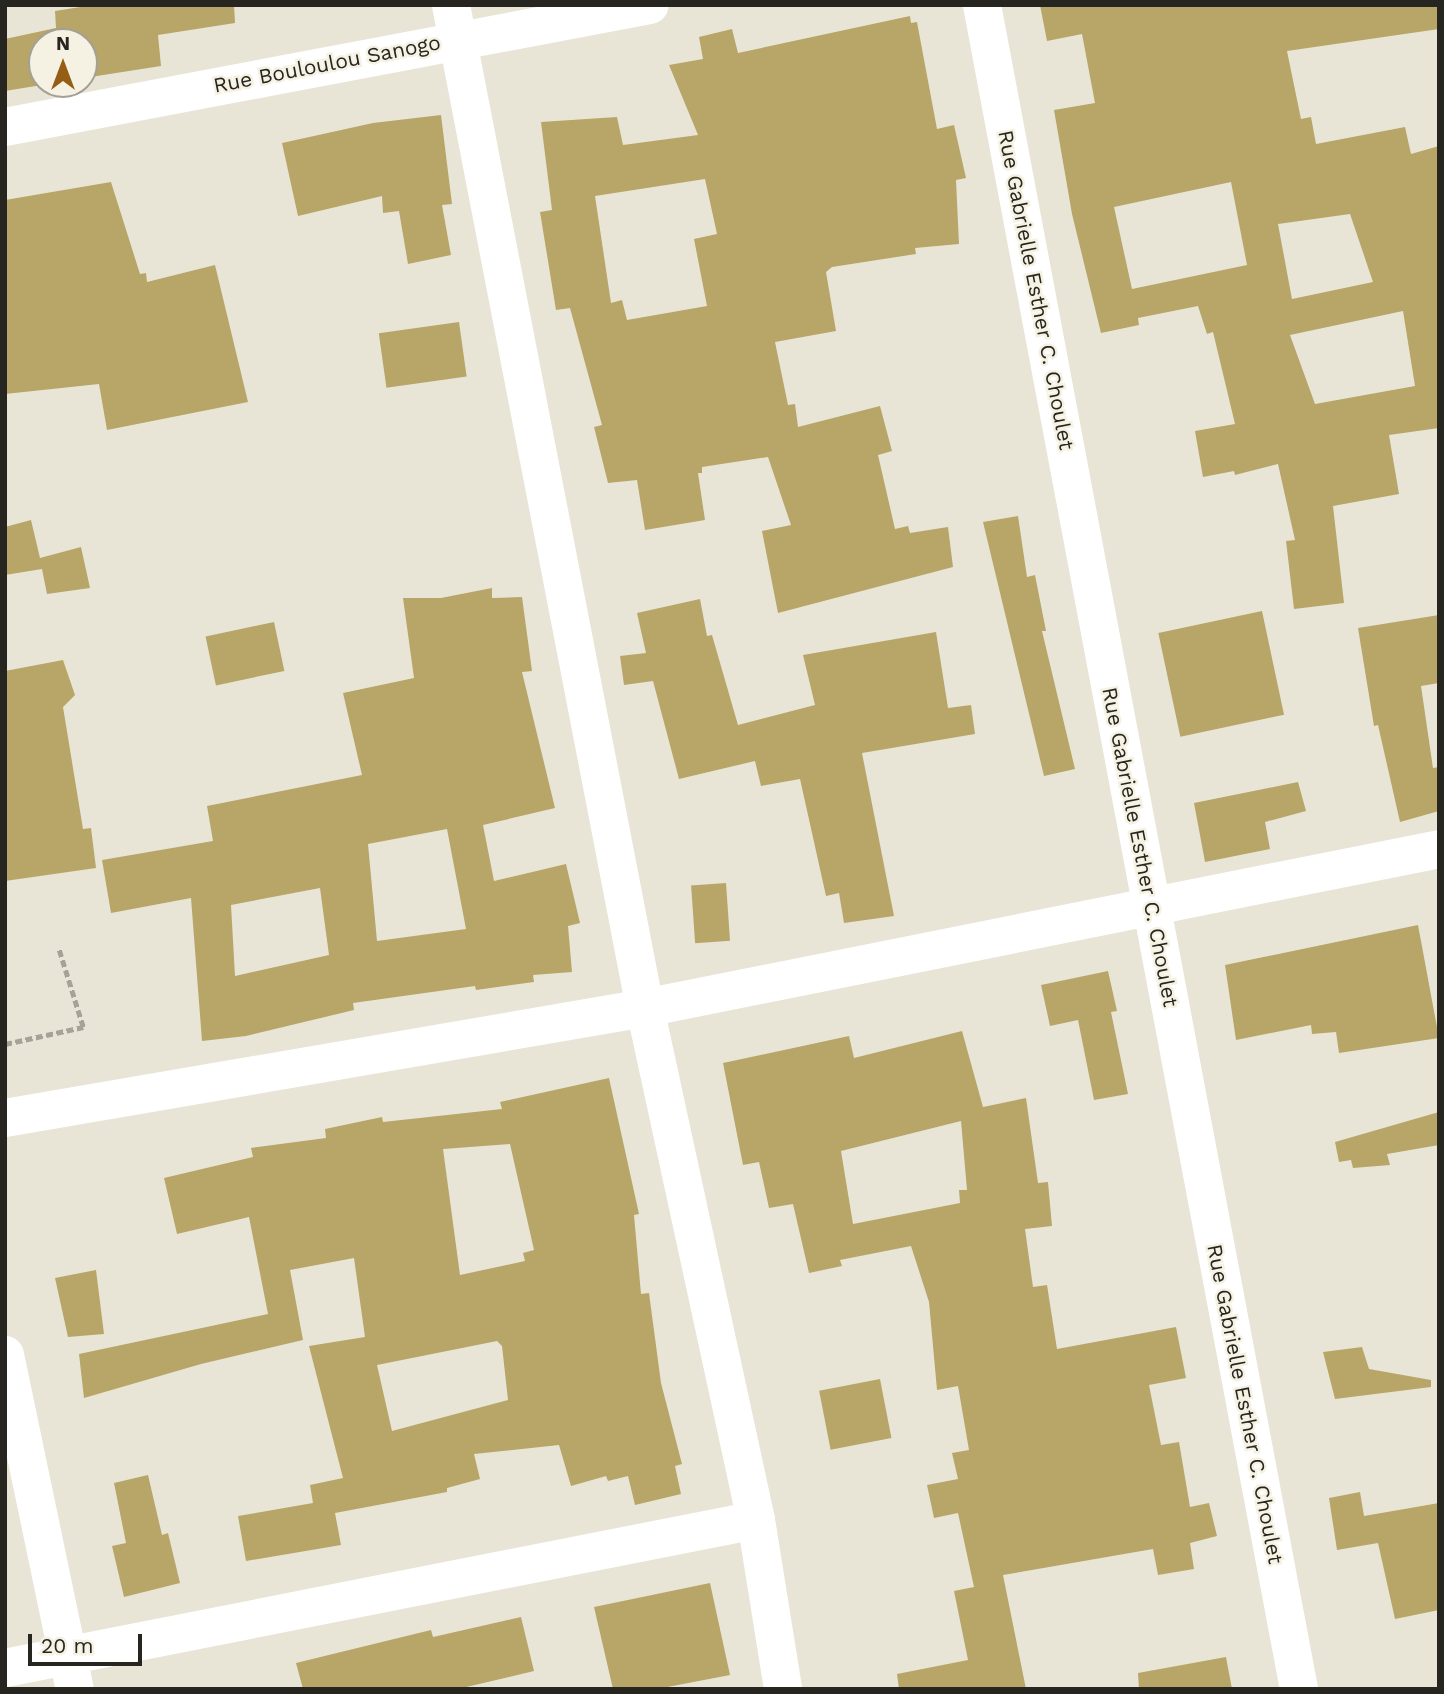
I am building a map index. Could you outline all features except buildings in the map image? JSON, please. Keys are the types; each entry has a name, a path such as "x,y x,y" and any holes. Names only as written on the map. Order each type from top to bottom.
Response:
{"street":[{"name":"Rue Bouloulou Sanogo","path":"5,127 454,22 650,5"},
{"name":"Rue Gabrielle Esther C. Choulet","path":"982,5 1299,1689"},
{"path":"454,22 645,1008 756,1520 783,1689"},
{"path":"5,1118 645,1008 1439,849"},
{"path":"5,1356 72,1672"},
{"path":"5,1668 72,1672 756,1520"}],"path":[{"path":"5,1044 83,1027 59,950"}]}
